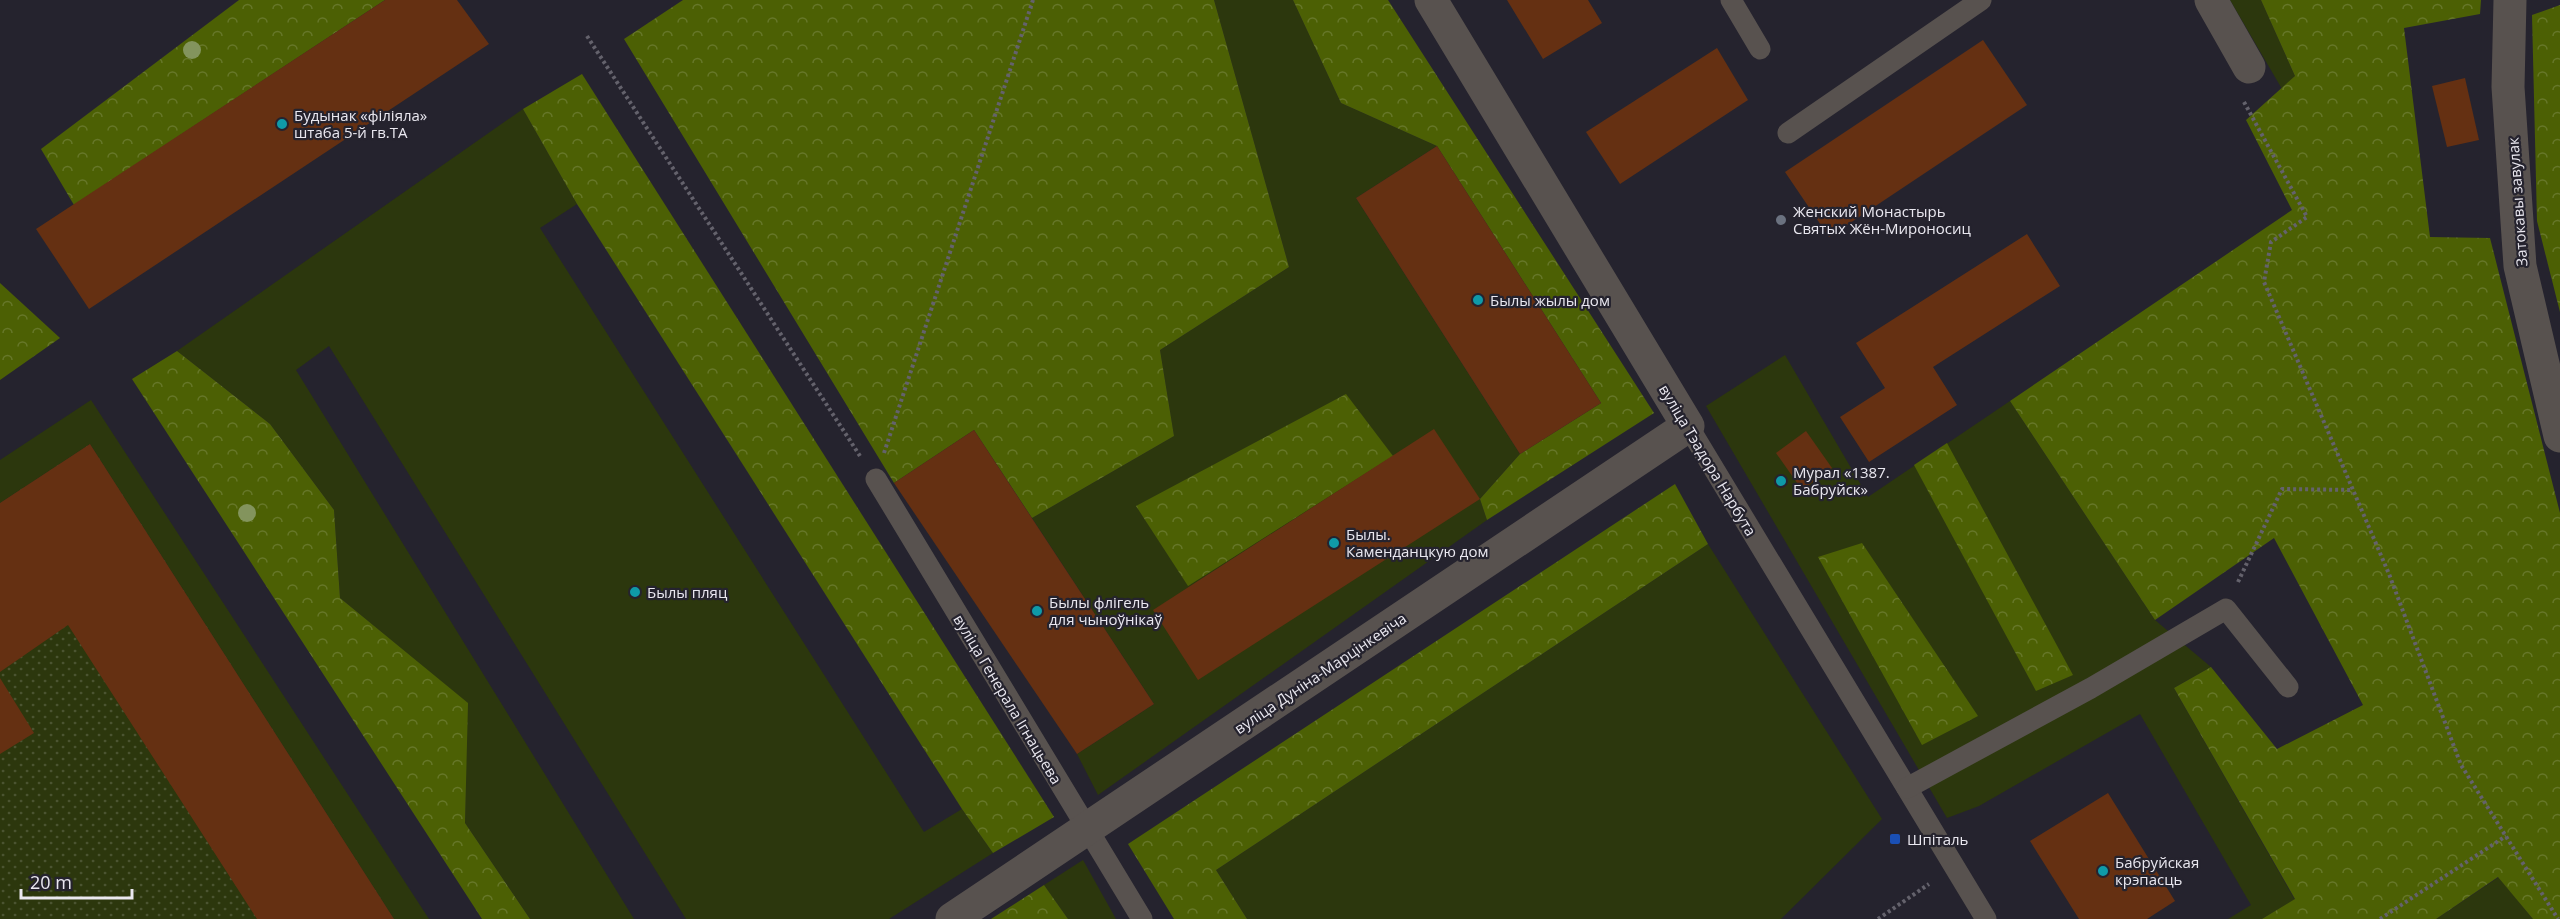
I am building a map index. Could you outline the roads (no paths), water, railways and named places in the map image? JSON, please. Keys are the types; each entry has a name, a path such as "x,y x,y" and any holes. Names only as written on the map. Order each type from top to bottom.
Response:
{"street":[{"name":"вуліца Тэадора Нарбута","path":"1431,0 1688,426"},
{"path":"2211,0 2249,67"},
{"name":"Затокавы завулак","path":"2510,0 2508,87 2520,266 2560,436"},
{"name":"вуліца Дуніна-Марцінкевіча","path":"952,919 1688,426"}],"lane":[{"path":"1731,0 1760,49"},
{"path":"1788,133 1982,0"},
{"name":"вуліца Тэадора Нарбута","path":"1688,426 1986,919"},
{"name":"вуліца Генерала Ігнацьева","path":"876,479 1086,830 1142,919"},
{"path":"1907,788 2091,688 2226,609 2288,687"}],"place":[{"name":"Будынак «філіяла» штаба 5-й гв.ТА","path":"282,124"},
{"name":"Женский Монастырь Святых Жён-Мироносиц","path":"1781,220"},
{"name":"Былы жылы дом","path":"1478,300"},
{"name":"Мурал «1387. Бабруйск»","path":"1781,481"},
{"name":"Былы. Каменданцкую дом","path":"1334,543"},
{"name":"Былы пляц","path":"635,592"},
{"name":"Былы флігель для чыноўнікаў","path":"1037,611"},
{"name":"Шпіталь","path":"1895,839"},
{"name":"Бабруйская крэпасць","path":"2103,871"}]}
